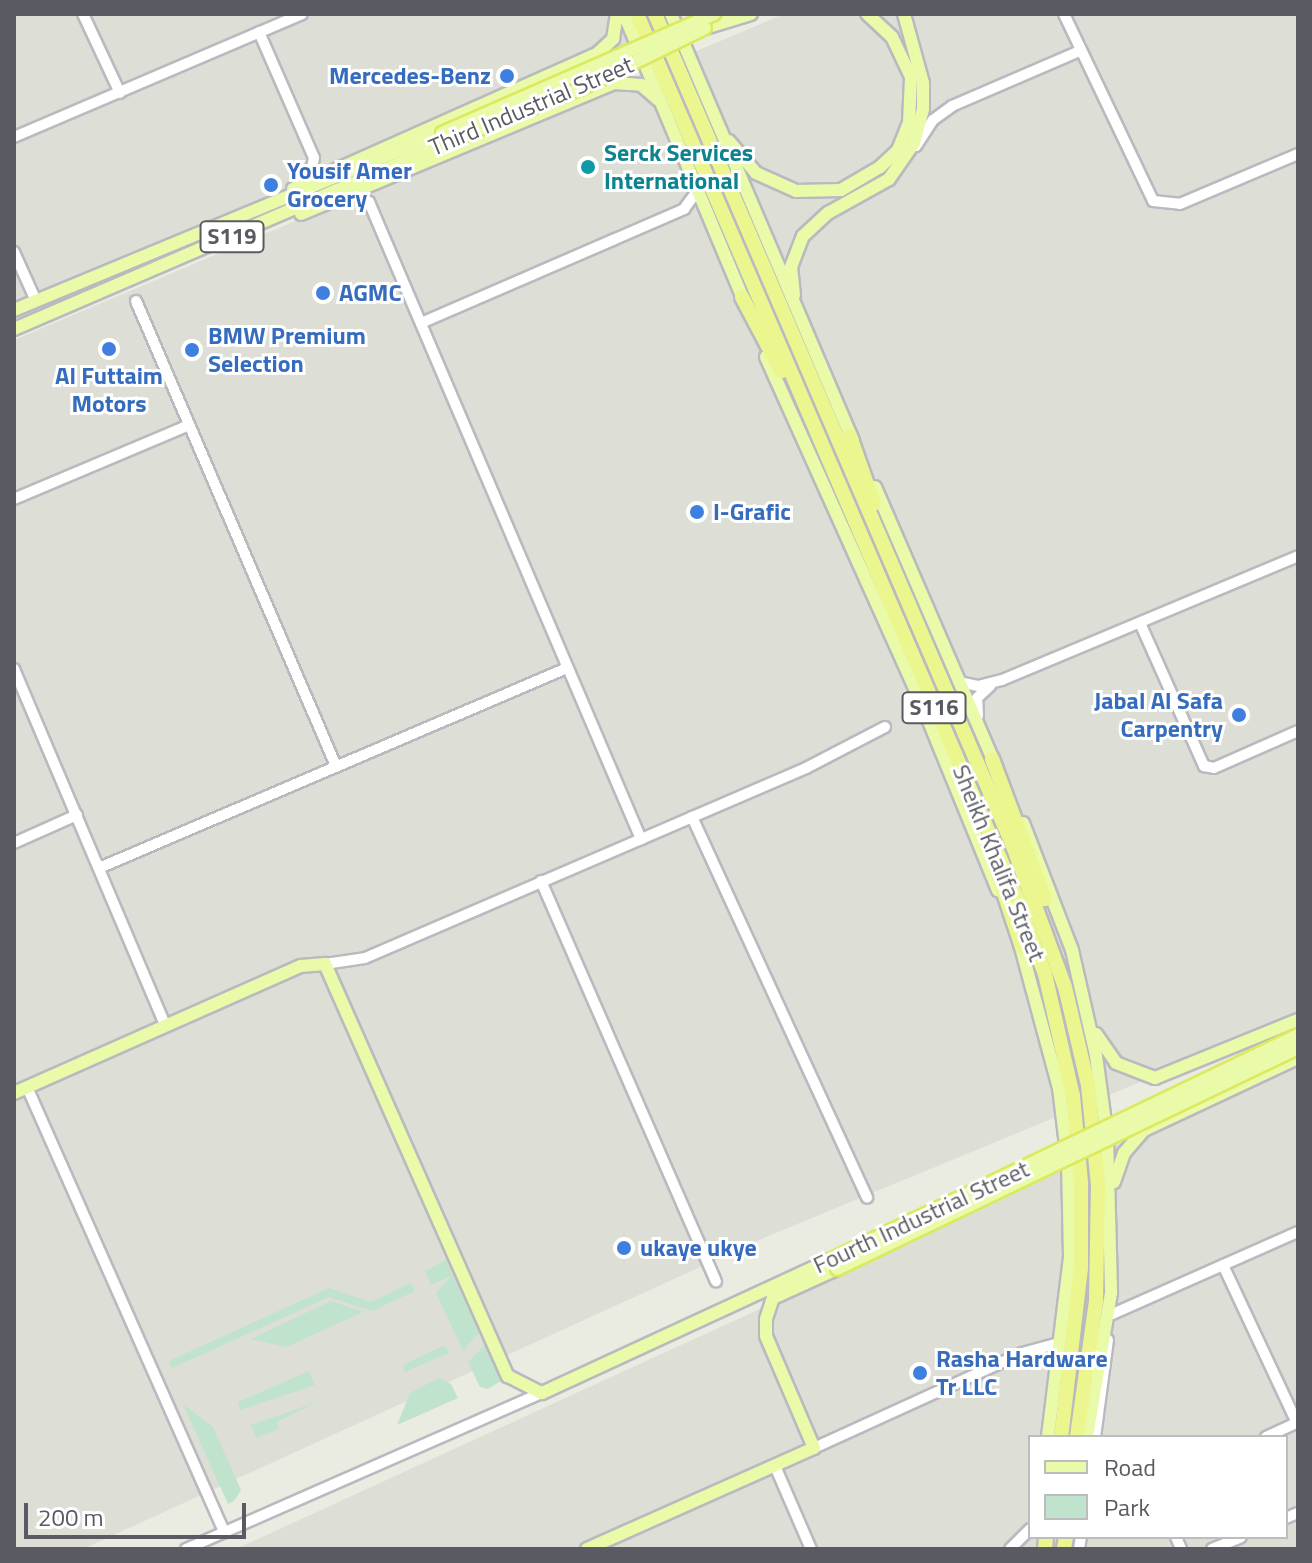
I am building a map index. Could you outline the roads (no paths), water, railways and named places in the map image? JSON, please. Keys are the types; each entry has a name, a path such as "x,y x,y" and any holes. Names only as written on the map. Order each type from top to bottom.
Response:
{"highway":[{"name":"Sheikh Khalifa Street","path":"637,14 981,816 1045,974 1073,1096 1081,1183 1081,1268 1061,1435"},
{"name":"Sheikh Khalifa Street","path":"655,14 890,558 1049,938 1082,1055 1096,1157 1098,1272 1077,1435"},
{"path":"742,297 791,391 809,415"},
{"path":"850,436 890,558"},
{"path":"989,752 1047,907 1049,938"},
{"path":"981,816 1022,947"}],"main road":[{"path":"254,212 338,167 598,53 613,39 617,14"},
{"path":"624,14 742,297 1022,947 1041,1007 1065,1126 1070,1257 1045,1435"},
{"path":"671,14 806,336 1061,916 1086,1007 1100,1076 1112,1193 1107,1322 1087,1435"},
{"name":"Third Industrial Street","path":"14,329 260,226 714,14"},
{"name":"Third Industrial Street","path":"14,310 445,137 580,89 739,14"},
{"path":"705,28 751,14"},
{"path":"716,123 750,168 782,187 826,192 868,177 898,150 909,123 912,95 900,49 867,14"},
{"path":"806,336 791,283 797,246 818,220 889,179 910,153 924,96 904,14"},
{"path":"260,226 353,194 621,81 647,88 668,116"},
{"path":"14,1093 301,966 325,964 508,1376 542,1393"},
{"path":"1086,1007 1109,1057 1134,1074 1155,1078 1298,1020"},
{"name":"Fourth Industrial Street","path":"814,1448 766,1336 773,1298 835,1264 1298,1035"},
{"name":"Fourth Industrial Street","path":"542,1393 835,1264 1298,1048"},
{"path":"1112,1193 1124,1153 1144,1130 1298,1058"},
{"path":"587,1549 615,1543 814,1448"}],"street":[{"path":"83,14 120,93"},
{"path":"14,137 302,14"},
{"path":"1064,14 1145,190 1159,205 1180,204 1298,154"},
{"path":"259,32 314,158 309,182"},
{"path":"910,153 933,120 952,106 1080,51"},
{"path":"314,158 338,167"},
{"path":"369,202 377,184"},
{"path":"421,323 684,209 698,190"},
{"path":"353,194 369,202 641,839"},
{"path":"684,209 708,213"},
{"path":"14,252 36,301"},
{"path":"136,301 336,766"},
{"path":"14,499 189,425"},
{"path":"989,752 976,701 983,690 1298,556"},
{"path":"1140,623 1204,766 1214,768 1298,731"},
{"path":"99,868 567,668"},
{"path":"14,669 165,1024"},
{"path":"959,682 978,686 1002,680"},
{"path":"325,964 357,961 692,817 885,727"},
{"path":"14,843 77,815"},
{"path":"692,817 867,1198"},
{"path":"541,881 716,1281"},
{"path":"27,1087 224,1532"},
{"path":"1095,1435 1107,1322 1298,1232"},
{"path":"1223,1265 1298,1423 1271,1435"},
{"path":"814,1448 1022,1353 1060,1343"},
{"path":"186,1549 542,1393"},
{"path":"775,1466 811,1549"},
{"path":"1010,1549 1028,1531"},
{"path":"1212,1549 1236,1539"}],"place":[{"name":"Mercedes-Benz","path":"507,76"},
{"name":"Serck Services International","path":"588,167"},
{"name":"Yousif Amer Grocery","path":"271,185"},
{"name":"AGMC","path":"323,293"},
{"name":"Al Futtaim Motors","path":"109,349"},
{"name":"BMW Premium Selection","path":"192,350"},
{"name":"I-Grafic","path":"697,512"},
{"name":"Jabal Al Safa Carpentry","path":"1239,715"},
{"name":"ukaye ukye","path":"624,1248"},
{"name":"Rasha Hardware Tr LLC","path":"920,1373"}]}
